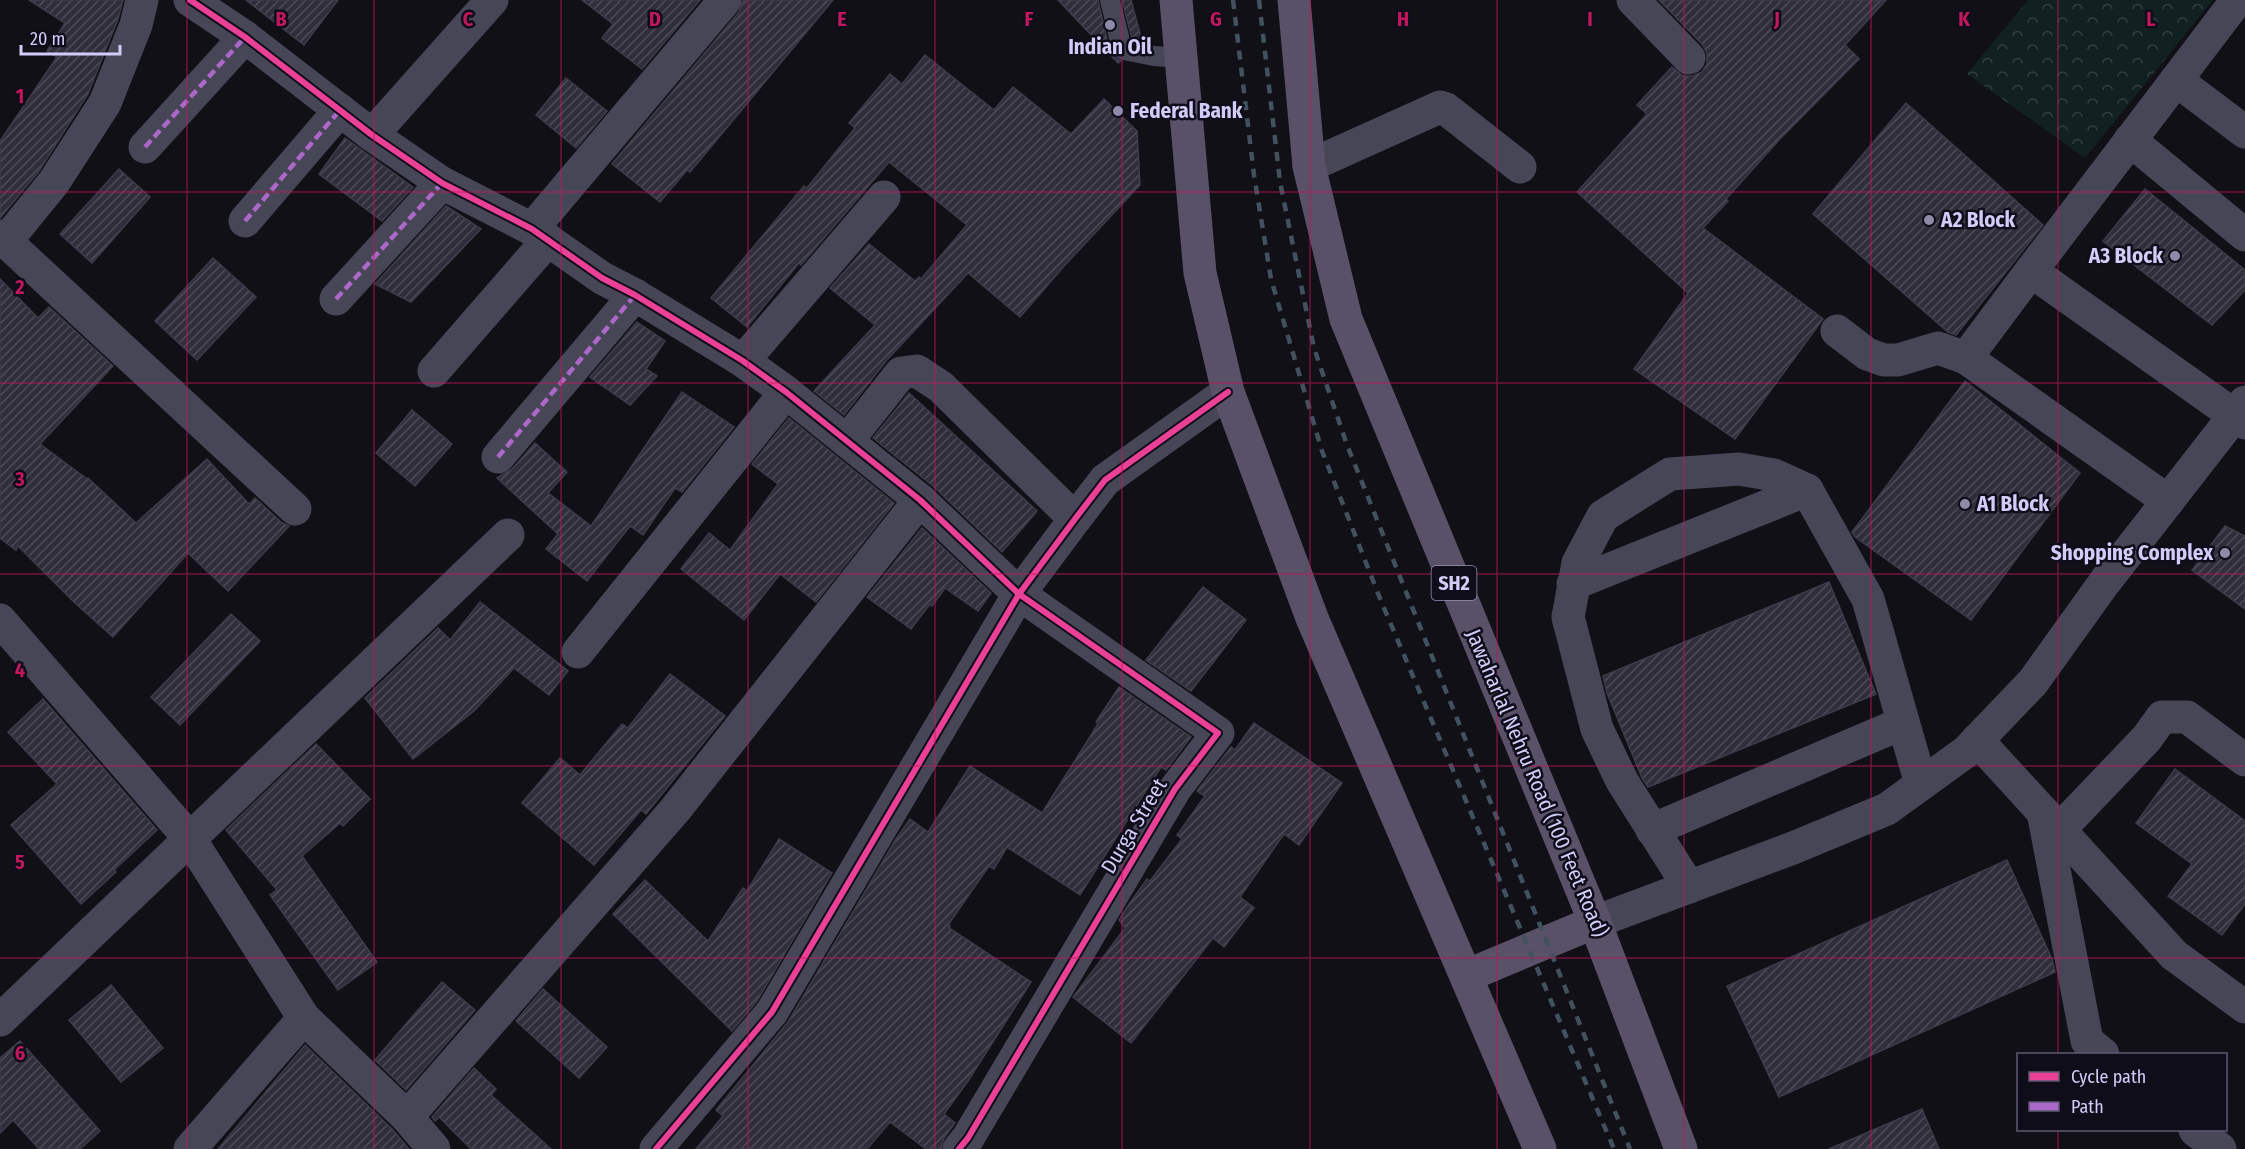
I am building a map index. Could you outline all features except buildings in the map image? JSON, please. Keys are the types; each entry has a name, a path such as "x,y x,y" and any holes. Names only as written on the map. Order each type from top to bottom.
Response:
{"main road":[{"path":"1176,0 1200,273 1228,392 1312,618 1540,1149"},
{"name":"Jawaharlal Nehru Road (100 Feet Road)","path":"1294,0 1310,166 1346,320 1595,922 1681,1149"},
{"path":"1466,976 1595,922"}],"street":[{"path":"142,0 136,25 105,103 54,182 3,238 295,509"},
{"path":"190,0 245,38 372,135 442,183 540,235 602,278 635,295 743,362 786,392 920,500 1019,594"},
{"path":"372,135 492,0"},
{"path":"434,371 725,0"},
{"path":"1633,0 1689,58"},
{"path":"1966,358 2237,0"},
{"path":"145,147 245,38"},
{"path":"2176,80 2245,132"},
{"path":"1310,166 1440,107 1446,109 1520,167"},
{"path":"245,221 340,110"},
{"path":"2130,140 2245,235"},
{"path":"336,299 442,183"},
{"path":"743,362 884,197"},
{"path":"1595,922 1793,848 1887,809 1968,751 2033,681 2104,583 2168,501 2242,414 2031,271"},
{"path":"498,457 635,295"},
{"path":"1837,331 1867,354 1884,360 1898,360 1938,348 1966,358 2168,501"},
{"path":"847,441 901,374 917,371 941,387 1075,519"},
{"path":"578,652 786,392"},
{"path":"656,1149 772,1012 1019,594 1075,519 1105,480 1228,392"},
{"path":"1689,887 1622,781 1597,729 1568,617 1578,563 1603,516 1670,474 1739,469 1774,475 1807,490 1868,599 1921,784"},
{"path":"1573,584 1807,490"},
{"path":"406,1116 675,810 920,500"},
{"path":"2,1011 190,838 508,535"},
{"name":"Durga Street","path":"959,1149 968,1138 1175,789 1218,733 1019,594"},
{"path":"0,620 190,838 304,1018 406,1116 434,1149"},
{"path":"2051,821 2147,738 2162,717 2187,717 2245,760"},
{"path":"1653,830 1904,723"},
{"path":"1977,740 2174,955 2245,1007"},
{"path":"2051,821 2087,1041 2102,1053"},
{"path":"190,1149 304,1018"}],"lane":[{"path":"1110,0 1124,50 1181,58"}],"green space":[{"path":"2028,0 2213,0 2085,158 1967,74"}],"railway":[{"path":"1233,0 1254,175 1271,279 1322,451 1381,601 1614,1149"},
{"path":"1259,0 1280,182 1314,348 1347,445 1630,1149"}],"marked path":[{"path":"145,147 245,37"},
{"path":"245,221 340,110"},
{"path":"336,299 442,183"},
{"path":"498,457 635,295"}],"cycle path":[{"path":"190,0 245,37 372,135 442,183 532,229 602,278 635,295 743,361 786,392 920,500 1019,594 1218,733 1175,789 968,1138 959,1149"},
{"path":"656,1149 772,1012 1019,594 1075,519 1105,480 1228,392"}],"place":[{"name":"Indian Oil","path":"1110,25"},
{"name":"Federal Bank","path":"1118,111"},
{"name":"A2 Block","path":"1929,220"},
{"name":"A3 Block","path":"2175,256"},
{"name":"A1 Block","path":"1965,504"},
{"name":"Shopping Complex","path":"2225,553"}]}
